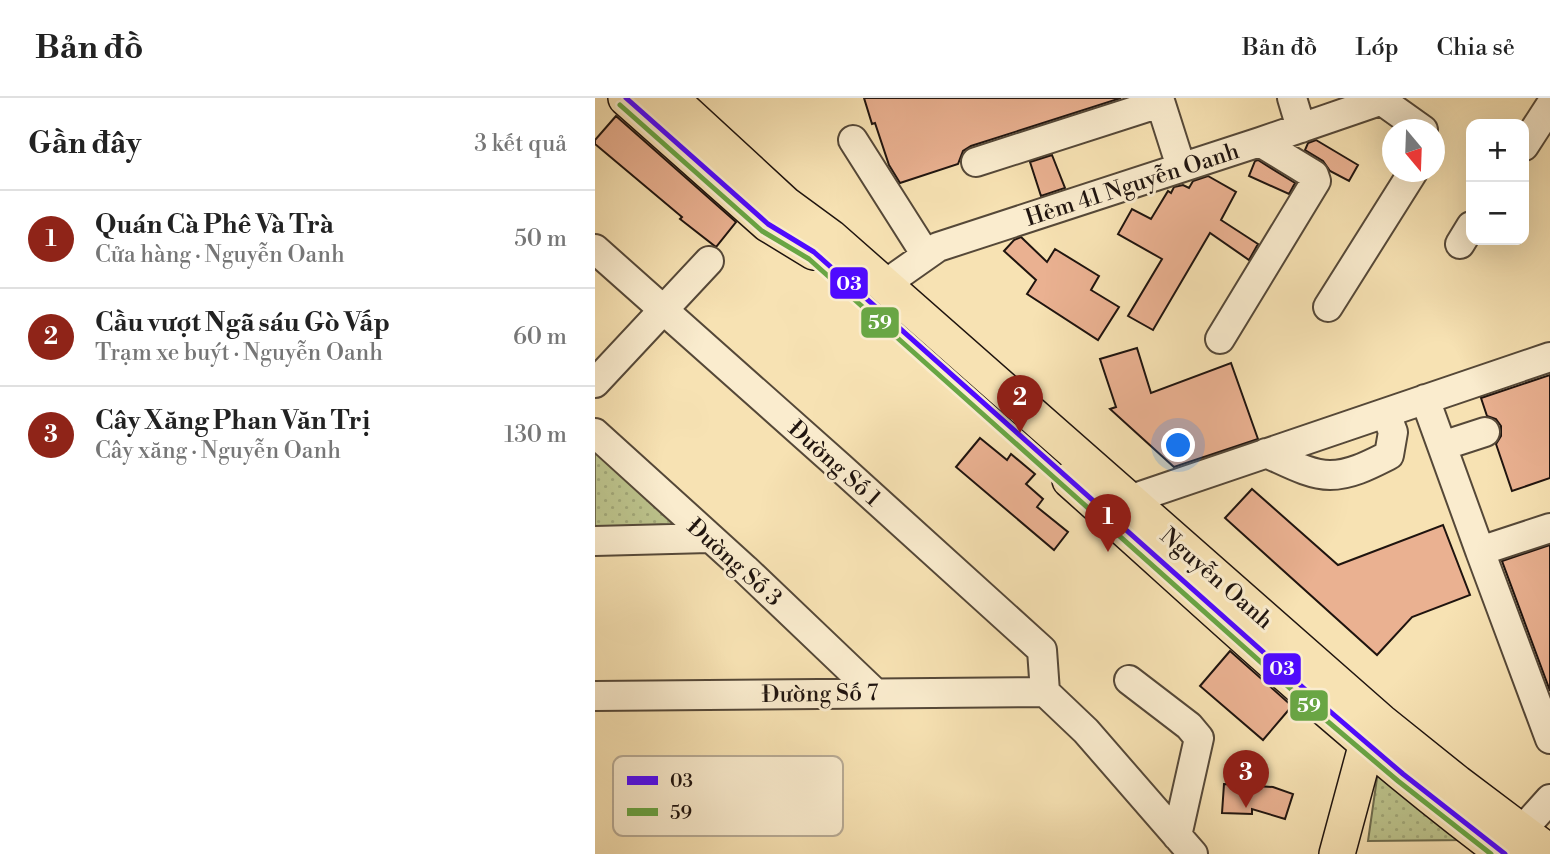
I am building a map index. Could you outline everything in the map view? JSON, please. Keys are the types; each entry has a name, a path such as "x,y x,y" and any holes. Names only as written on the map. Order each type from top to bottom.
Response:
{"main road":[{"name":"Nguyễn Oanh","path":"626,98 768,224 822,245 884,285 1381,722 1457,783 1510,846"},
{"path":"642,98 779,210"},
{"path":"670,98 779,210"},
{"name":"Nguyễn Oanh","path":"692,98 806,200 822,245"},
{"name":"Nguyễn Oanh","path":"779,210 822,245 1367,743 1440,804 1510,846 1550,853"},
{"path":"1337,854 1367,743"}],"street":[{"path":"1292,98 1301,128"},
{"path":"1385,99 1410,119"},
{"name":"Hẻm 41 Nguyễn Oanh","path":"884,285 938,247 1385,99"},
{"path":"975,162 1159,101 1181,167"},
{"path":"1529,138 1550,106"},
{"path":"853,140 926,255"},
{"path":"1220,338 1316,181 1314,175 1260,142"},
{"path":"1328,307 1407,182"},
{"name":"Đường Số 1","path":"595,249 1042,650 1045,692"},
{"path":"595,383 709,261"},
{"path":"1129,500 1550,357"},
{"path":"1425,399 1550,739"},
{"path":"1266,453 1297,467 1329,475 1360,469 1389,455 1393,432 1385,414"},
{"path":"1442,446 1485,432"},
{"name":"Đường Số 3","path":"595,433 745,569 874,692"},
{"path":"1480,551 1550,528"},
{"path":"595,541 709,538"},
{"path":"1129,680 1189,726 1199,738 1185,845"},
{"path":"1045,692 1086,732 1185,845"},
{"name":"Đường Số 7","path":"595,696 1045,692"},
{"path":"1510,846 1550,799"}],"green space":[{"path":"595,433 709,538 595,541"},
{"path":"1378,771 1466,840 1368,841"}],"building":[{"path":"864,98 1121,98 971,146 963,151 958,164 900,183 889,165"},
{"path":"616,116 736,222 716,247 595,144 595,140"},
{"path":"1316,140 1358,165 1349,181 1330,171 1323,161 1305,150 1308,143"},
{"path":"1052,155 1065,188 1041,196 1030,162"},
{"path":"1258,160 1295,183 1289,194 1249,176 1255,161"},
{"path":"1208,176 1236,192 1221,220 1258,244 1249,260 1210,233 1153,330 1128,316 1162,259 1118,234 1132,209 1151,219 1168,191 1171,193 1174,187 1183,185 1189,188 1193,181"},
{"path":"1021,237 1047,262 1055,249 1099,276 1091,290 1119,307 1098,340 1027,294 1036,280 1004,251 1014,240"},
{"path":"1137,348 1151,393 1231,363 1258,439 1174,467 1110,409 1116,407 1100,359"},
{"path":"1550,375 1550,478 1512,491 1496,444 1501,436 1501,426 1496,419 1487,416 1481,398"},
{"path":"980,438 1007,460 1011,454 1035,474 1026,484 1043,499 1037,507 1068,532 1054,550 956,467"},
{"path":"1252,489 1338,565 1443,525 1470,595 1412,617 1377,655 1225,518"},
{"path":"1550,545 1550,691 1502,561"},
{"path":"1230,651 1292,706 1263,740 1200,686"},
{"path":"1224,784 1273,787 1293,794 1285,819 1252,809 1252,814 1222,813"}],"transit line":[{"name":"03","path":"626,98 768,224 814,252 1326,708 1403,774 1505,854"},
{"name":"59","path":"620,105 762,231 809,259 1320,715 1491,854"}],"place":[{"name":"Cầu vượt Ngã sáu Gò Vấp","path":"1020,433"},
{"name":"Quán Cà Phê Và Trà","path":"1108,552"},
{"name":"Cây Xăng Phan Văn Trị","path":"1246,808"}]}
